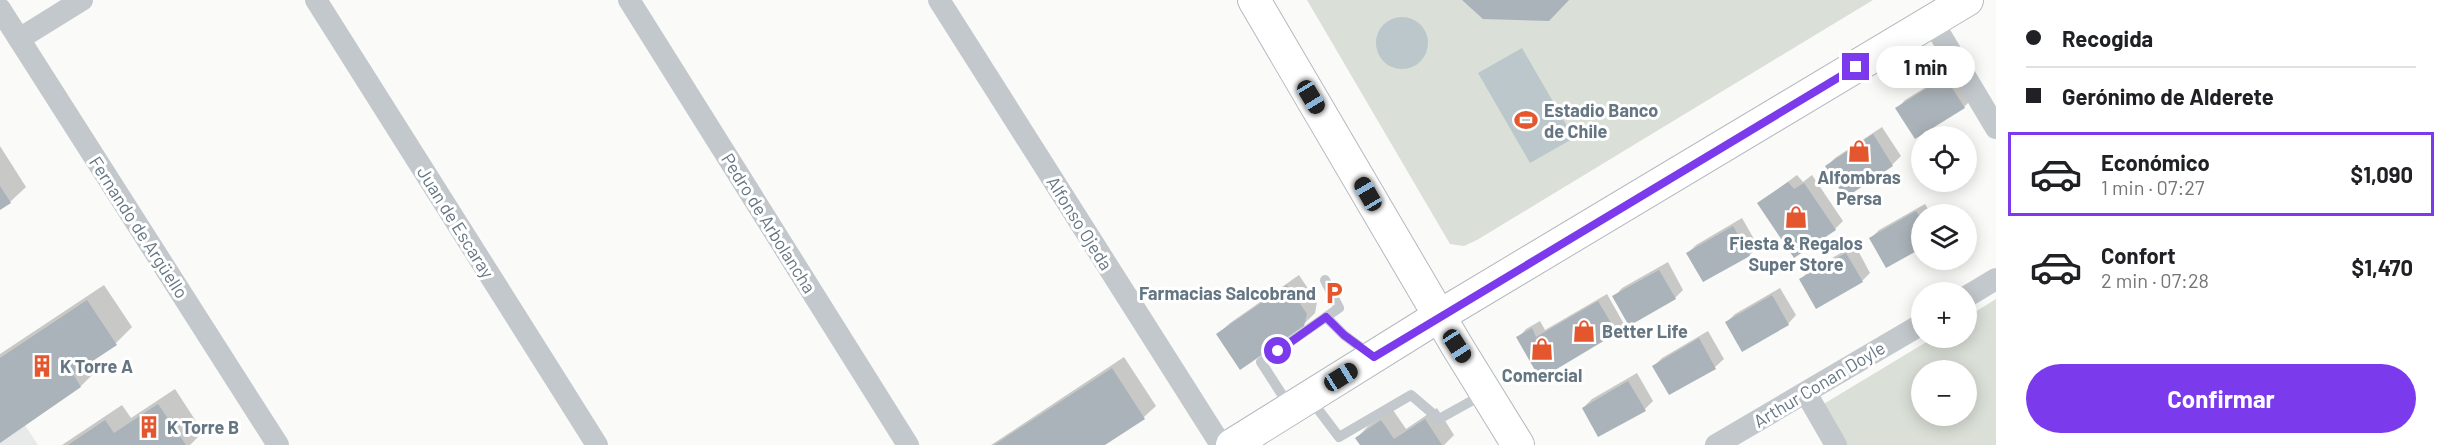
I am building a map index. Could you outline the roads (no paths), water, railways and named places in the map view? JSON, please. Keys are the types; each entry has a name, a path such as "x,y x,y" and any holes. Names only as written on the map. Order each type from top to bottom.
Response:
{"main road":[{"path":"1254,0 1439,316 1518,445"},
{"path":"1232,445 1439,316 1967,0"}],"street":[{"path":"19,39 82,0"},
{"name":"Juan de Escaray","path":"316,0 597,445"},
{"name":"Pedro de Arbolancha","path":"629,0 908,445"},
{"name":"Alfonso Ojeda","path":"939,0 1221,445"},
{"name":"Fernando de Argüello","path":"0,9 278,445"},
{"path":"1932,21 1996,128"},
{"path":"1977,290 1996,279"},
{"name":"Arthur Conan Doyle","path":"1716,445 1911,331"},
{"path":"1806,393 1836,445"}],"lane":[{"path":"1325,280 1339,308 1262,362 1272,382 1339,437 1411,395 1439,419 1486,393"},
{"path":"1326,317 1344,335 1374,357"}],"place":[{"name":"Estadio Banco de Chile","path":"1526,120"},
{"name":"Alfombras Persa","path":"1859,151"},
{"name":"Fiesta & Regalos Super Store","path":"1796,217"},
{"name":"Farmacias Salcobrand","path":"1334,293"},
{"name":"Better Life","path":"1584,331"},
{"name":"Comercial","path":"1542,349"},
{"name":"K Torre A","path":"42,366"},
{"name":"K Torre B","path":"149,427"}]}
